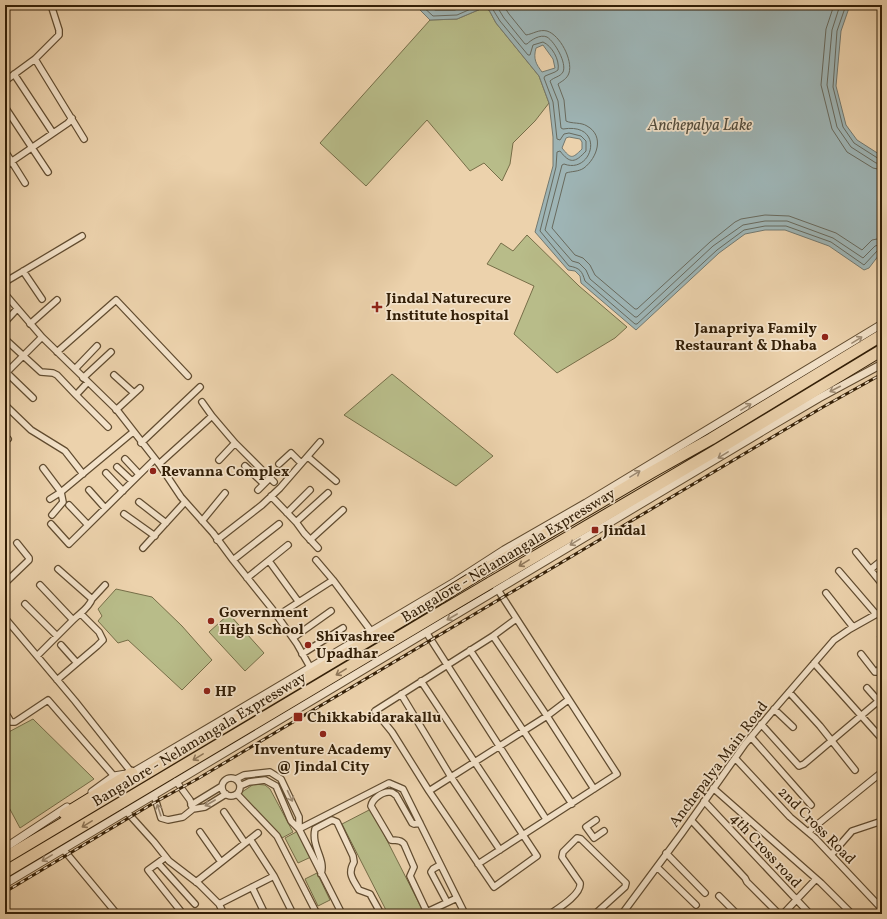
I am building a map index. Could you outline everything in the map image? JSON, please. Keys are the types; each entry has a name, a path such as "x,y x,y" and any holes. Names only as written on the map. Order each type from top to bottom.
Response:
{"highway":[{"name":"Bangalore - Nelamangala Expressway","path":"5,858 490,567 711,439 882,335"},
{"name":"Bangalore - Nelamangala Expressway","path":"5,872 882,350"},
{"path":"818,389 869,366 882,358"},
{"path":"41,836 67,812 132,773"}],"street":[{"path":"5,81 35,59 59,36 59,30 51,5"},
{"path":"35,59 84,140"},
{"path":"14,74 53,134"},
{"path":"6,110 48,172"},
{"path":"5,166 53,134 72,118"},
{"path":"5,151 25,182"},
{"path":"5,282 82,236"},
{"path":"23,272 42,299"},
{"path":"5,294 42,337 116,410 157,462 185,502 213,533 232,560 277,616 293,638 310,667"},
{"path":"30,324 58,300"},
{"path":"57,352 116,300 188,376"},
{"path":"5,322 17,309"},
{"path":"5,848 114,776 132,773 456,581 504,550 586,503 882,324"},
{"path":"33,398 5,373 42,337"},
{"path":"5,339 42,372 57,375 108,427"},
{"path":"75,369 97,346"},
{"path":"76,395 86,380 111,352"},
{"path":"5,884 819,398 882,364"},
{"path":"114,375 134,393"},
{"path":"141,443 200,387"},
{"path":"116,410 140,388"},
{"path":"202,402 235,443 272,480 264,484 258,490"},
{"path":"5,404 31,430 65,451 83,474"},
{"path":"51,524 69,544 139,474 157,462 212,416"},
{"path":"50,499 61,492 133,432"},
{"path":"217,540 271,496 320,442"},
{"path":"219,460 235,443"},
{"path":"279,464 291,453 301,463"},
{"path":"308,457 336,482"},
{"path":"125,459 139,474"},
{"path":"245,466 264,484"},
{"path":"117,467 132,481"},
{"path":"42,468 61,492 63,502 52,515"},
{"path":"106,473 123,491"},
{"path":"89,490 106,508"},
{"path":"287,513 310,490"},
{"path":"296,522 328,492"},
{"path":"202,521 225,493"},
{"path":"271,496 318,548"},
{"path":"139,502 166,523"},
{"path":"143,548 185,502"},
{"path":"69,505 88,525"},
{"path":"310,540 343,510"},
{"path":"124,514 155,536"},
{"path":"232,560 279,524"},
{"path":"5,583 29,560 17,543"},
{"path":"247,578 288,545"},
{"path":"856,552 882,584"},
{"path":"316,560 371,631"},
{"path":"871,569 882,560"},
{"path":"269,561 298,601"},
{"path":"58,569 92,599"},
{"path":"839,571 876,614"},
{"path":"467,574 482,599"},
{"path":"277,616 298,601 333,580"},
{"path":"456,581 472,605"},
{"path":"40,585 73,620"},
{"path":"37,656 56,636 81,614 105,585"},
{"path":"478,864 616,774 498,590"},
{"path":"826,593 854,627"},
{"path":"24,604 56,636"},
{"path":"293,638 330,611"},
{"name":"Anchepalya Main Road","path":"622,914 761,724 834,640 882,611"},
{"path":"57,680 103,640 99,632 81,614"},
{"path":"5,618 76,701 132,773"},
{"path":"421,681 538,856 494,887 429,791 392,732 375,711 421,681 446,665 493,636 516,620"},
{"path":"302,654 343,628"},
{"path":"426,632 546,819"},
{"path":"493,636 594,789"},
{"path":"61,645 76,663"},
{"path":"470,650 572,804"},
{"path":"861,654 875,672 877,672 882,666"},
{"path":"814,663 882,739"},
{"path":"761,724 800,766 881,702 867,688"},
{"path":"789,692 832,740 855,770"},
{"path":"401,694 451,777 500,850"},
{"path":"5,712 11,722 16,722 48,700 114,776"},
{"path":"429,791 547,716 568,700"},
{"path":"774,709 793,727"},
{"path":"751,737 811,805"},
{"name":"2nd Cross Road","path":"735,758 790,817 832,855 882,909"},
{"path":"154,795 161,818 163,820 183,817 192,807 222,786 226,779 236,779 244,775 270,772 282,779 299,817 299,829"},
{"path":"808,832 882,772"},
{"path":"222,786 223,791 226,794 232,796 237,794 240,786 236,779"},
{"path":"240,786 249,782 265,780 276,786 291,821 299,829 342,914"},
{"path":"176,781 190,800 192,807"},
{"path":"299,829 389,783 403,789 465,914"},
{"path":"714,788 821,883 852,914"},
{"path":"420,823 412,823 396,795 392,792 388,792 376,798 372,803 371,806 391,840 398,840 404,844 414,867 410,876 426,910 428,911"},
{"path":"192,807 205,807 226,794"},
{"path":"237,794 277,836 316,914"},
{"name":"4th Cross road","path":"704,801 810,914"},
{"path":"126,811 166,857 219,904 224,914"},
{"path":"224,812 274,876 293,914"},
{"path":"321,874 323,868 314,843 315,829 332,820 337,822 353,856 354,862 351,868 351,874 359,890 370,894 381,914"},
{"path":"594,838 586,827 596,820"},
{"path":"691,820 747,882 779,914"},
{"path":"832,855 852,831 882,821"},
{"path":"587,845 604,831"},
{"path":"200,832 221,862"},
{"path":"196,882 258,833"},
{"path":"550,914 578,892 581,887 580,883 562,859 563,852 577,838 581,839 626,883 624,887 595,914"},
{"path":"63,849 117,914"},
{"path":"666,854 704,893"},
{"path":"166,857 148,870 183,914"},
{"path":"158,863 195,904"},
{"path":"440,865 434,868 431,872 447,902"},
{"path":"657,867 696,905"},
{"path":"219,904 274,876"},
{"path":"783,914 816,879"},
{"path":"252,888 265,914"},
{"path":"719,896 737,914"},
{"path":"421,914 457,898"}],"green space":[{"path":"483,8 489,10 496,23 539,76 549,103 535,121 513,143 510,164 502,181 484,163 470,171 427,120 366,186 320,143 430,20 457,19"},
{"path":"527,235 579,286 627,327 615,338 557,373 514,334 534,286 487,264 501,243 513,251"},
{"path":"392,374 493,456 456,486 344,415"},
{"path":"116,589 152,597 182,626 212,660 182,690 128,640 118,643 98,621 102,616 98,609"},
{"path":"229,614 264,653 245,671 209,632"},
{"path":"33,719 94,779 20,828 5,800 5,734"},
{"path":"254,784 265,785 270,789 293,832 282,838 278,832 239,794"},
{"path":"371,809 422,909 412,914 388,914 342,824"},
{"path":"298,831 311,857 298,863 285,838"},
{"path":"317,873 330,900 318,906 305,879"}],"water":[{"name":"Anchepalya Lake","path":"415,5 850,5 841,31 836,86 846,125 857,140 882,156 882,251 869,268 864,270 829,246 785,230 765,230 745,234 719,253 636,330 581,283 580,276 575,271 568,270 535,232 553,166 553,137 549,103 539,76 496,23 489,10 483,8 457,19 430,20","holes":["543,45 553,59 555,68 542,72 537,64 535,55 536,48","569,137 580,139 582,142 582,149 574,156 570,156 562,148 566,138"]}],"railway":[{"path":"5,892 823,407 882,374"}],"place":[{"name":"Jindal Naturecure Institute hospital","path":"377,307"},
{"name":"Janapriya Family Restaurant & Dhaba","path":"825,337"},
{"name":"Revanna Complex","path":"153,471"},
{"name":"Jindal","path":"595,530"},
{"name":"Government High School","path":"211,621"},
{"name":"Shivashree Upadhar","path":"308,645"},
{"name":"HP","path":"207,691"},
{"name":"Chikkabidarakallu","path":"298,717"},
{"name":"Inventure Academy @ Jindal City","path":"323,734"}]}
